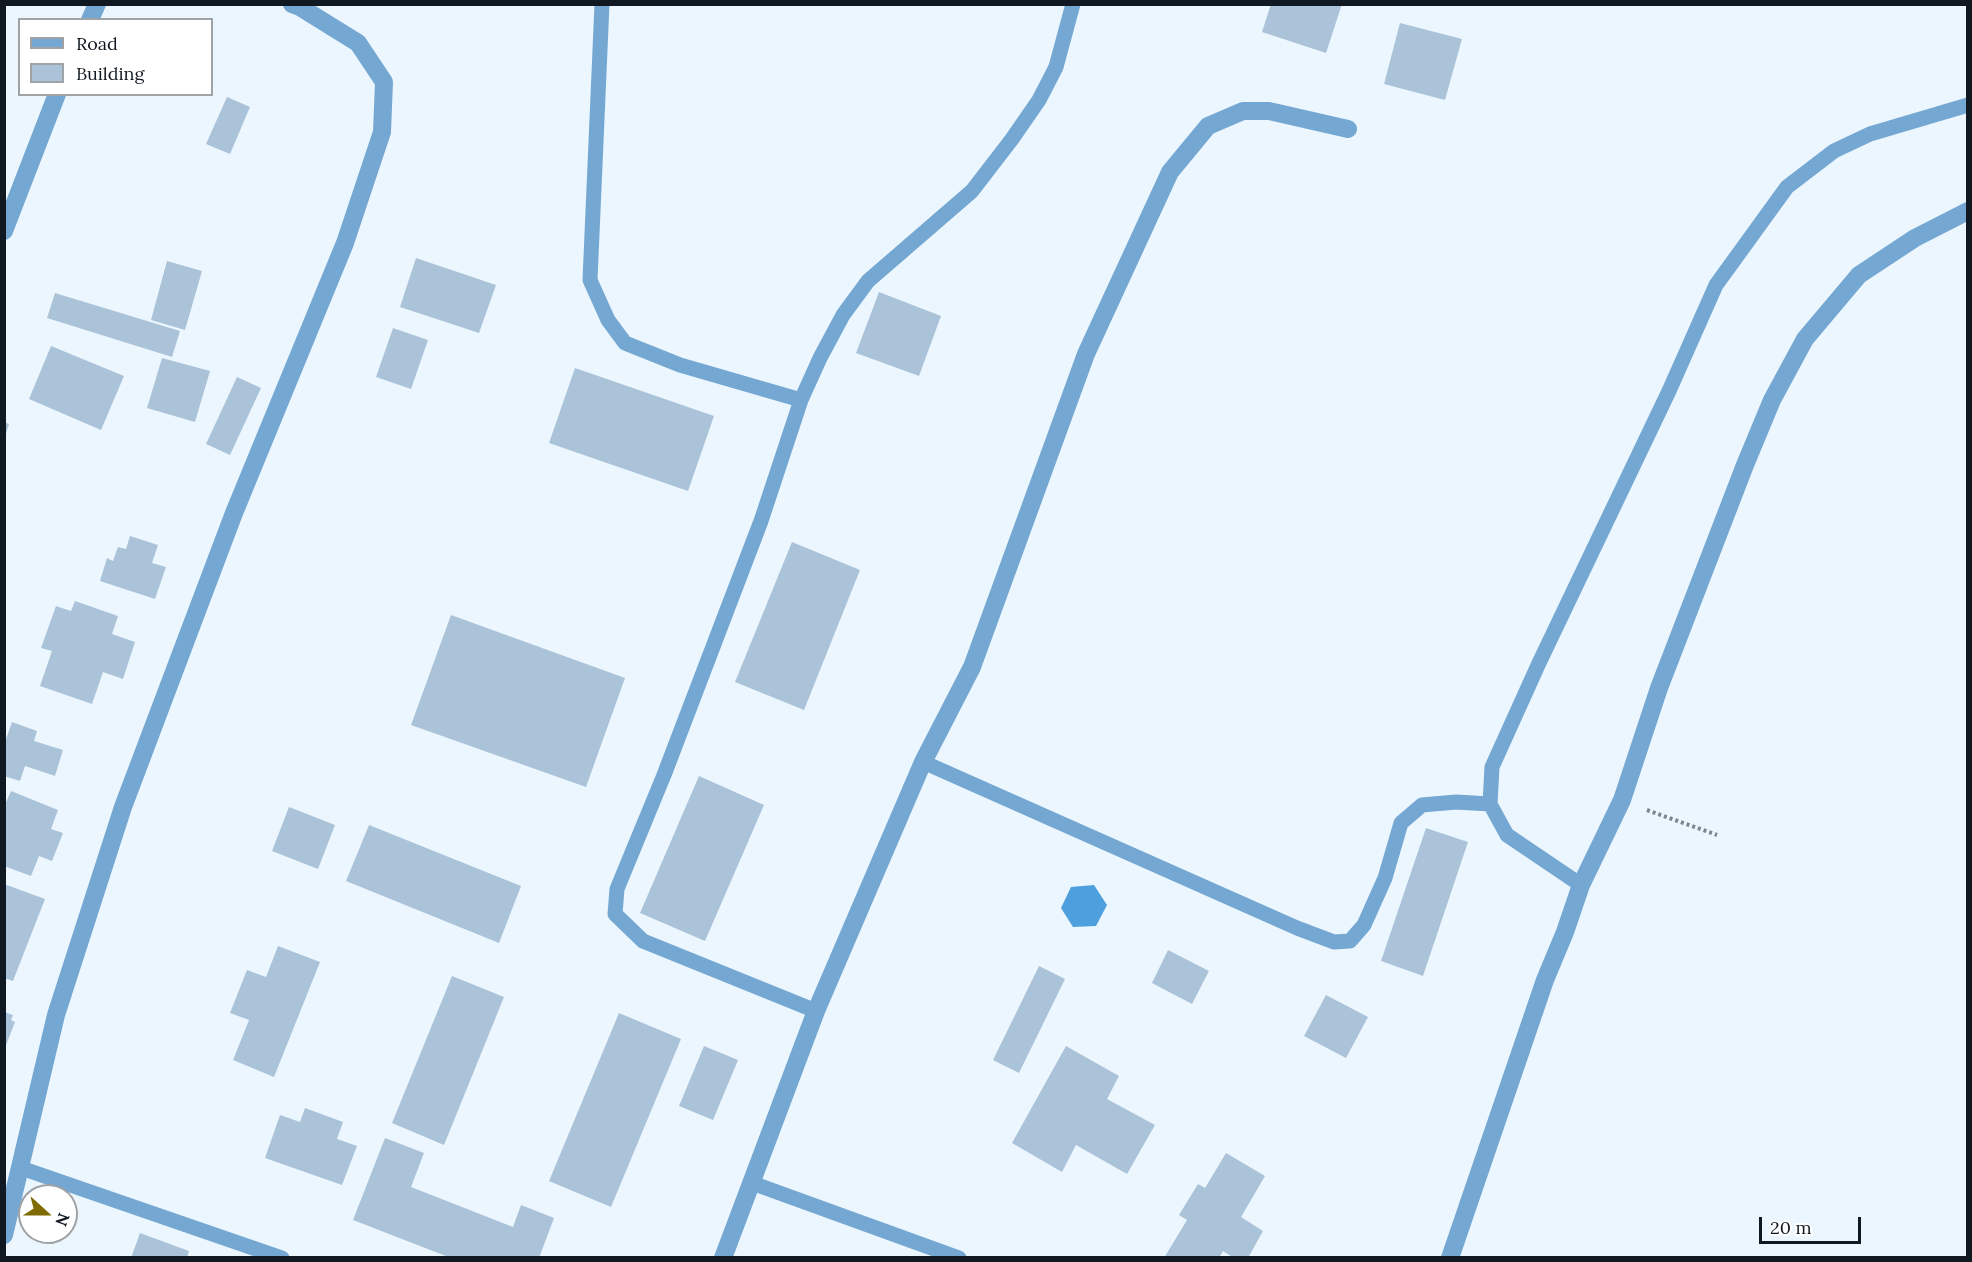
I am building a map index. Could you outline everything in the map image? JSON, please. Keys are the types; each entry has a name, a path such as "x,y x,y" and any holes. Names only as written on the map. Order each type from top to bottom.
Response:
{"street":[{"path":"91,18 97,4"},
{"path":"4,1235 56,1014 123,807 234,513 345,243 382,132 384,82 358,43 292,4"},
{"path":"4,231 56,96"},
{"path":"723,1257 816,1011 923,762 972,667 1086,354 1170,172 1208,126 1243,111 1269,111 1348,129"},
{"path":"1450,1257 1545,980 1581,885 1622,800 1659,688 1772,400 1805,339 1860,275 1915,238 1968,211"}],"lane":[{"path":"602,4 590,280 608,320 625,343 680,365 801,400"},
{"path":"816,1011 643,941 615,914 617,889 664,775 761,521 801,400 843,315 868,281 972,190 1039,100 1056,67 1073,4"},
{"path":"1581,885 1507,835 1490,804 1492,767 1539,663 1670,391 1716,285 1787,187 1834,152 1870,134 1968,105"},
{"path":"923,762 1297,928 1334,942 1350,941 1364,925 1384,878 1401,823 1422,805 1456,802 1490,804"},
{"path":"21,1168 282,1257"},
{"path":"752,1183 959,1257"}],"path":[{"path":"1622,800 1717,835"}],"water":[{"path":"1094,885 1107,905 1096,926 1073,927 1061,908 1071,887"}],"building":[{"path":"1271,4 1342,4 1326,53 1262,32"},
{"path":"1400,23 1462,39 1445,100 1384,84"},
{"path":"227,97 250,107 230,154 206,144"},
{"path":"416,258 496,285 479,333 400,307"},
{"path":"167,261 202,271 185,330 151,320"},
{"path":"879,292 941,316 919,376 856,353"},
{"path":"55,293 180,331 172,357 47,318"},
{"path":"393,328 428,340 411,389 376,377"},
{"path":"51,346 124,376 101,430 29,399"},
{"path":"162,358 210,371 195,422 147,408"},
{"path":"575,368 714,416 688,491 549,443"},
{"path":"237,377 261,388 230,455 206,444"},
{"path":"4,422 9,424 5,437 4,437"},
{"path":"130,536 158,545 152,563 166,567 155,599 100,581 107,558 113,561 118,547 126,549"},
{"path":"792,542 860,570 804,710 735,682"},
{"path":"75,601 118,616 112,634 135,642 123,679 103,672 92,704 40,686 52,651 41,648 56,606 71,611"},
{"path":"451,615 625,678 586,787 411,725"},
{"path":"12,722 37,731 34,741 63,750 55,776 25,766 20,781 4,776 4,745"},
{"path":"699,776 764,805 705,941 640,913"},
{"path":"11,791 58,810 51,829 63,833 52,861 39,856 31,876 4,866 4,807"},
{"path":"289,807 335,825 318,869 272,851"},
{"path":"369,825 521,886 499,943 346,881"},
{"path":"1426,828 1468,842 1423,976 1381,961"},
{"path":"4,884 45,899 13,981 4,978"},
{"path":"278,946 320,962 274,1077 233,1060 249,1020 230,1013 247,970 266,977"},
{"path":"1168,950 1209,971 1192,1004 1152,983"},
{"path":"1039,966 1065,979 1019,1073 993,1060"},
{"path":"452,976 504,997 444,1145 392,1123"},
{"path":"1326,995 1368,1017 1346,1058 1304,1036"},
{"path":"4,1012 13,1015 11,1020 15,1022 5,1048"},
{"path":"619,1013 681,1039 611,1207 549,1181"},
{"path":"704,1046 738,1060 713,1120 679,1106"},
{"path":"1066,1046 1119,1076 1107,1099 1155,1125 1127,1174 1076,1145 1062,1172 1012,1143"},
{"path":"305,1108 343,1122 337,1139 357,1146 342,1185 265,1158 280,1115 300,1122"},
{"path":"385,1138 424,1153 411,1187 513,1227 521,1205 554,1218 539,1258 451,1258 353,1220"},
{"path":"1226,1153 1265,1176 1241,1217 1263,1231 1248,1258 1234,1258 1223,1251 1219,1258 1164,1258 1187,1220 1179,1215 1198,1184 1205,1188"},
{"path":"140,1233 189,1251 187,1258 131,1258"}]}
